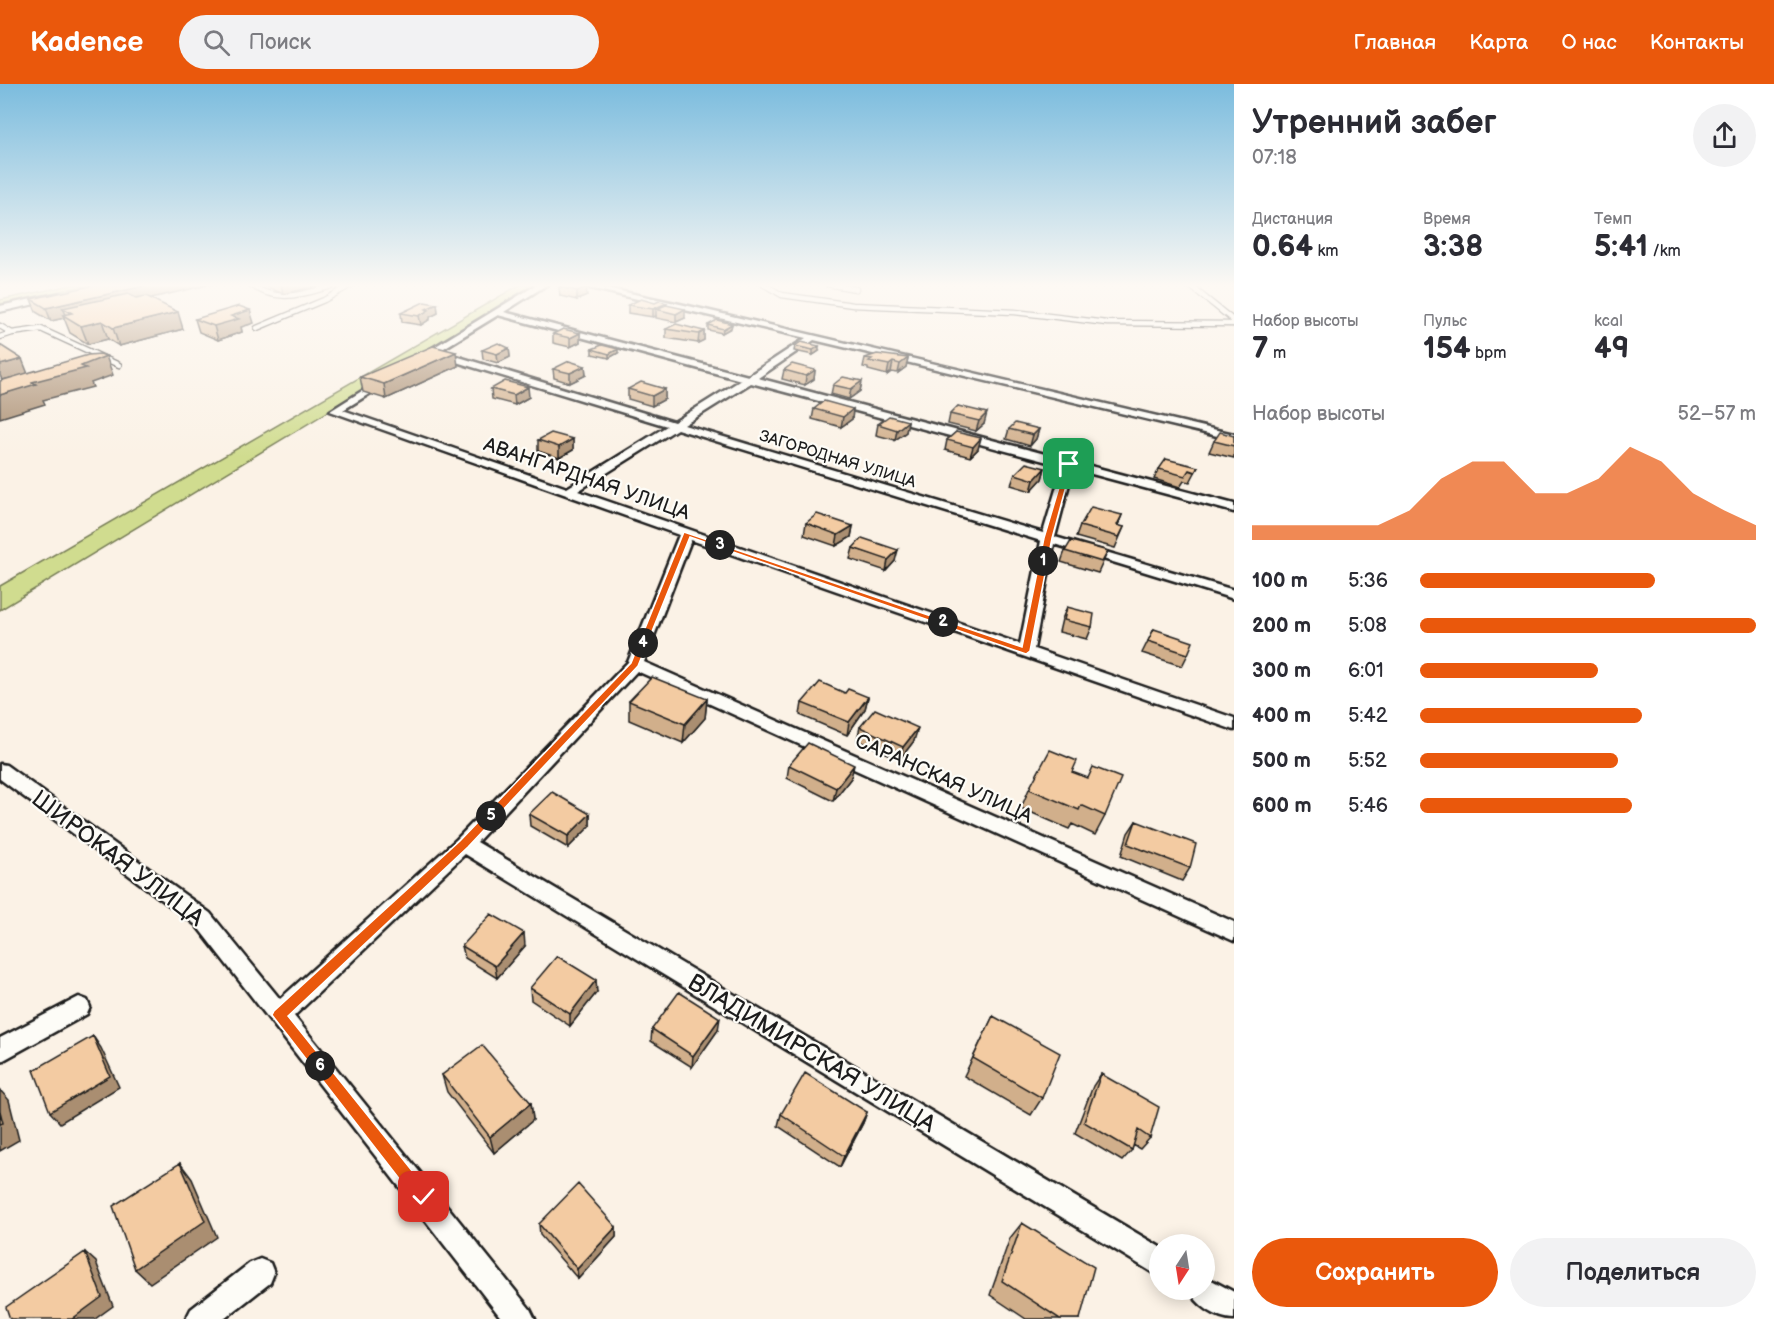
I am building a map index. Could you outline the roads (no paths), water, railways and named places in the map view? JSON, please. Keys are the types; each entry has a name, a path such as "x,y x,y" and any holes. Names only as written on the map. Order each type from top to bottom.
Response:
{"street":[{"path":"413,363 449,342"},
{"path":"607,342 1234,508"},
{"path":"569,492 808,342"},
{"path":"828,342 1234,437"},
{"name":"ЗАГОРОДНАЯ УЛИЦА","path":"432,351 1234,595"},
{"name":"АВАНГАРДНАЯ УЛИЦА","path":"393,375 335,411 1234,724"},
{"path":"1026,651 1048,538 1069,464"},
{"path":"279,1015 464,844 635,664 687,533"},
{"name":"САРАНСКАЯ УЛИЦА","path":"635,664 1234,932"},
{"name":"ШИРОКАЯ УЛИЦА","path":"0,770 203,919 520,1319"},
{"name":"ВЛАДИМИРСКАЯ УЛИЦА","path":"464,844 1149,1256"},
{"path":"0,1051 79,1007"},
{"path":"201,1319 260,1273"},
{"path":"1215,1297 1234,1308"}],"lane":[{"path":"67,342 119,365"},
{"path":"81,358 91,352"}]}
